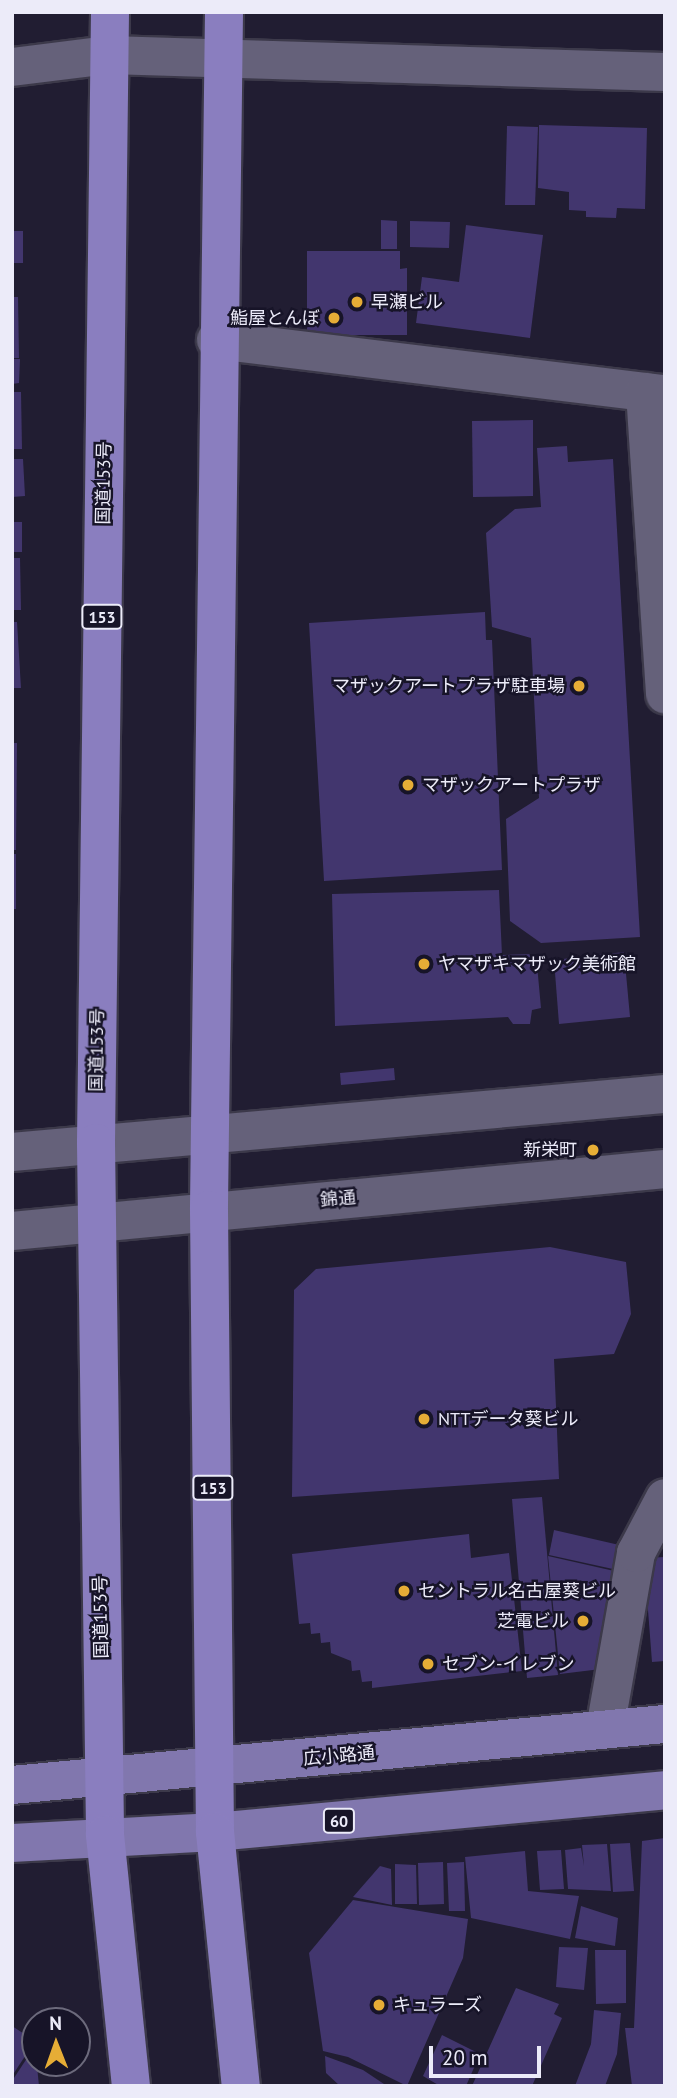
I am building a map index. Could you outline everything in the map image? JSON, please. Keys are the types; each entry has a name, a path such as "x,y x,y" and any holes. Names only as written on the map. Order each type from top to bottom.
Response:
{"highway":[{"name":"国道153号","path":"110,12 96,1143 104,1835 131,2086"},
{"name":"153","path":"224,12 216,340 209,1210 217,1767 215,1832 241,2086"}],"main road":[{"name":"広小路通","path":"12,1785 665,1724"},
{"name":"60","path":"12,1843 104,1835 215,1832 665,1790"}],"street":[{"path":"12,67 109,55 665,72"},
{"path":"216,340 655,393 665,694"},
{"path":"12,1152 209,1132 665,1094"},
{"name":"錦通","path":"12,1231 209,1210 665,1169"},
{"path":"606,1730 636,1553 665,1498"}],"building":[{"path":"539,125 647,128 645,209 617,208 616,218 586,217 586,211 569,210 569,192 538,188"},
{"path":"507,126 538,127 535,205 505,205"},
{"path":"381,220 397,221 397,249 381,249"},
{"path":"410,221 450,222 449,248 410,247"},
{"path":"466,225 543,235 530,338 416,323 422,277 459,282"},
{"path":"12,231 23,231 23,263 12,263"},
{"name":"早瀬ビル","path":"307,251 400,251 400,269 407,268 407,335 307,335"},
{"path":"12,297 18,297 19,358 12,358"},
{"path":"12,359 20,359 19,383 12,384"},
{"path":"12,392 21,392 22,449 12,449"},
{"path":"533,420 533,496 473,497 472,421"},
{"name":"マザックアートプラザ駐車場","path":"567,446 568,462 613,459 640,937 541,943 510,921 506,819 539,798 531,638 492,627 486,533 515,509 541,507 537,448"},
{"path":"12,459 23,459 25,496 12,497"},
{"path":"12,522 22,522 22,552 12,552"},
{"path":"12,558 20,558 21,610 12,610"},
{"name":"マザックアートプラザ","path":"485,612 486,640 492,640 502,870 324,881 309,623"},
{"path":"12,622 17,622 21,688 12,688"},
{"path":"12,743 17,743 16,850 12,850"},
{"path":"12,854 16,854 16,909 12,909"},
{"path":"499,890 502,955 536,954 541,1008 532,1010 530,1024 513,1024 508,1017 335,1026 332,894"},
{"path":"624,952 630,1017 559,1024 554,960"},
{"path":"394,1068 395,1080 341,1085 340,1073"},
{"name":"NTTデータ葵ビル","path":"550,1247 626,1262 631,1314 614,1354 554,1359 559,1479 292,1497 294,1290 316,1269"},
{"path":"542,1497 558,1675 527,1678 512,1499"},
{"path":"554,1530 628,1547 622,1571 549,1555"},
{"name":"セントラル名古屋葵ビル","path":"469,1534 471,1558 509,1553 522,1671 372,1688 372,1681 362,1682 360,1670 352,1671 351,1661 331,1653 330,1642 321,1643 320,1633 311,1634 310,1623 299,1624 292,1554"},
{"name":"芝電ビル","path":"548,1556 623,1573 601,1669 560,1674"},
{"path":"665,1557 665,1661 652,1662 644,1558"},
{"path":"665,1838 665,2086 632,2086 625,2028 634,2028 642,1841"},
{"path":"630,1843 634,1891 613,1892 610,1844"},
{"path":"607,1844 611,1891 568,1889 565,1850 581,1848 584,1866 582,1845"},
{"path":"561,1850 564,1889 540,1890 537,1851"},
{"path":"525,1851 528,1891 579,1896 570,1939 471,1918 465,1857"},
{"path":"443,1862 444,1904 419,1905 418,1863"},
{"path":"464,1862 465,1911 449,1911 447,1863"},
{"path":"395,1864 416,1865 417,1904 395,1904"},
{"path":"380,1866 391,1869 392,1905 353,1897"},
{"name":"キュラーズ","path":"353,1900 468,1919 463,1958 407,2086 348,2057 323,2051 309,1953"},
{"path":"581,1906 618,1918 615,1946 575,1938"},
{"path":"559,1947 588,1948 584,1990 556,1987"},
{"path":"595,1950 626,1950 626,2003 596,2004"},
{"path":"516,1988 559,2004 554,2014 562,2018 532,2086 472,2086"},
{"path":"594,2010 621,2013 617,2054 605,2086 575,2086 591,2044"},
{"path":"12,2026 21,2032 21,2062 12,2076"},
{"path":"442,2035 480,2054 466,2086 440,2086 423,2076"},
{"path":"325,2056 363,2070 387,2086 340,2086 326,2073"},
{"path":"21,2067 21,2077 38,2077 39,2086 12,2086 12,2081"}],"place":[{"name":"早瀬ビル","path":"357,302"},
{"name":"鮨屋とんぼ","path":"334,318"},
{"name":"マザックアートプラザ駐車場","path":"579,686"},
{"name":"マザックアートプラザ","path":"408,785"},
{"name":"ヤマザキマザック美術館","path":"424,964"},
{"name":"新栄町","path":"593,1150"},
{"name":"NTTデータ葵ビル","path":"424,1419"},
{"name":"セントラル名古屋葵ビル","path":"404,1591"},
{"name":"芝電ビル","path":"583,1621"},
{"name":"セブン-イレブン","path":"428,1664"},
{"name":"キュラーズ","path":"379,2005"}]}
